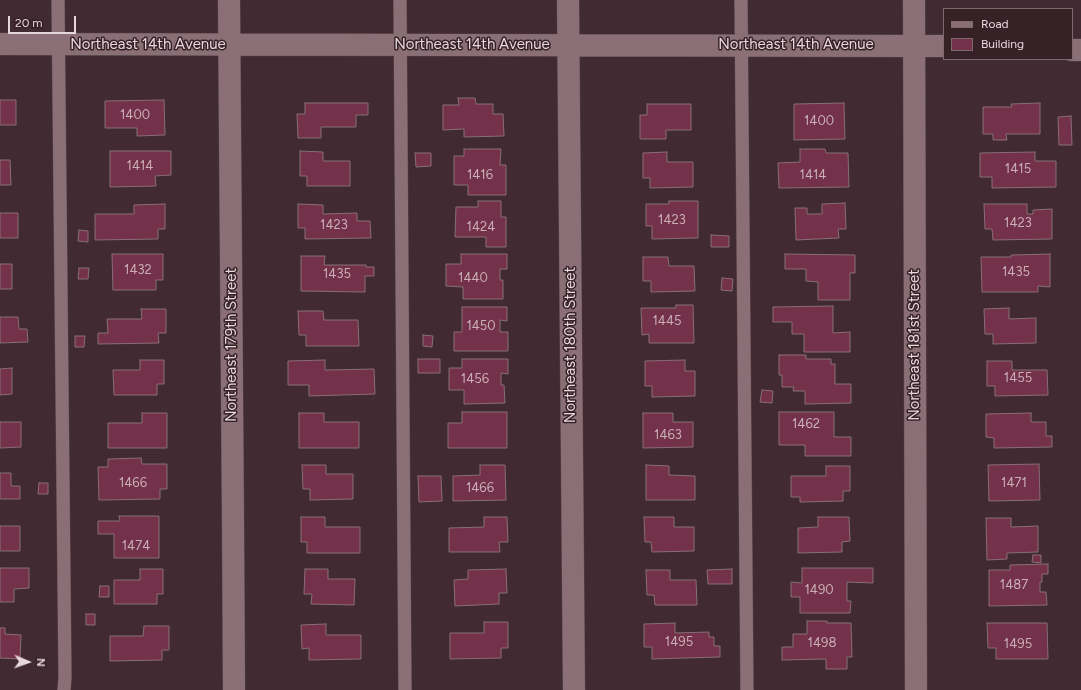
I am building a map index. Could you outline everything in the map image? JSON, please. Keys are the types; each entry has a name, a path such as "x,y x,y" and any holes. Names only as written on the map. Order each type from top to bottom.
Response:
{"street":[{"name":"Northeast 179th Street","path":"229,0 234,522 234,690"},
{"name":"Northeast 180th Street","path":"568,0 574,690"},
{"name":"Northeast 181st Street","path":"914,0 916,690"},
{"name":"Northeast 14th Avenue","path":"0,44 943,46"}],"lane":[{"path":"58,0 64,690"},
{"path":"400,0 406,690"},
{"path":"741,0 747,690"}],"building":[{"path":"458,98 475,98 476,104 493,104 493,114 503,114 504,136 464,137 464,129 443,130 443,105 459,105"},
{"path":"0,100 16,100 16,125 0,125"},
{"path":"164,100 165,135 137,136 137,128 105,128 105,101"},
{"path":"305,103 368,103 368,115 356,115 356,127 321,127 321,138 298,138 297,114 305,114"},
{"path":"844,103 845,139 794,140 794,104"},
{"path":"1040,103 1040,134 1006,134 1007,140 993,140 993,134 983,134 983,107 1012,107 1011,104"},
{"path":"647,104 691,104 691,130 666,130 666,139 640,139 640,115 647,115"},
{"path":"1071,116 1072,145 1059,145 1058,117"},
{"path":"464,149 501,149 500,165 506,165 506,195 468,195 468,185 454,185 454,156 464,156"},
{"path":"800,149 825,149 826,153 848,153 849,187 779,188 778,163 800,162"},
{"path":"110,151 171,151 171,175 155,176 156,186 110,187"},
{"path":"300,151 323,152 323,161 350,161 350,186 307,186 307,176 300,176"},
{"path":"667,152 667,162 693,162 693,187 650,188 650,178 643,178 643,153"},
{"path":"1035,152 1035,161 1056,161 1056,187 992,188 992,177 980,177 980,153"},
{"path":"415,153 431,153 431,166 416,167"},
{"path":"0,160 10,160 11,185 0,185"},
{"path":"478,201 501,201 501,217 506,217 506,247 486,247 486,237 455,237 456,207 478,207"},
{"path":"669,201 698,201 698,238 652,239 652,226 646,226 646,204 669,204"},
{"path":"845,203 846,229 838,229 839,238 796,240 795,208 807,208 807,214 822,214 822,204"},
{"path":"165,204 165,229 158,229 158,239 95,240 95,214 134,214 134,205"},
{"path":"298,204 323,205 323,214 357,213 357,221 370,221 371,238 305,239 305,228 298,228"},
{"path":"984,204 1027,204 1027,214 1033,214 1033,210 1052,209 1052,239 993,240 992,229 985,229"},
{"path":"0,213 18,213 18,238 0,238"},
{"path":"79,230 88,231 88,242 78,241"},
{"path":"711,235 729,236 729,247 711,247"},
{"path":"112,254 163,254 163,280 156,280 156,290 113,290"},
{"path":"461,254 507,254 507,269 500,269 500,280 503,280 503,299 463,299 463,287 446,286 446,264 461,264"},
{"path":"785,254 855,255 855,273 850,273 850,300 818,300 818,282 806,281 806,269 785,269"},
{"path":"1050,254 1050,287 1038,286 1038,292 982,292 981,257 1011,257 1011,255"},
{"path":"301,256 325,256 324,265 366,265 366,267 374,267 374,276 365,276 365,292 301,291"},
{"path":"643,257 668,257 669,266 694,266 695,291 651,292 651,281 643,281"},
{"path":"0,264 12,264 12,289 0,289"},
{"path":"79,268 89,268 88,279 78,279"},
{"path":"722,278 733,279 732,291 721,290"},
{"path":"676,305 693,305 694,343 649,343 649,334 642,335 641,308 676,308"},
{"path":"833,306 833,333 850,332 850,352 804,352 804,334 792,334 792,322 773,322 773,307"},
{"path":"462,307 507,307 507,321 500,320 500,332 508,332 508,351 454,351 454,332 462,332"},
{"path":"1009,308 1009,319 1036,318 1036,343 993,344 993,334 985,334 984,309"},
{"path":"141,309 166,309 166,333 158,333 159,343 98,344 98,333 108,333 107,319 142,319"},
{"path":"298,311 323,311 324,320 358,320 359,346 306,346 306,335 299,335"},
{"path":"0,317 18,317 19,329 27,329 28,342 0,343"},
{"path":"423,335 433,336 432,347 423,346"},
{"path":"75,336 85,336 84,347 75,347"},
{"path":"779,355 806,355 806,359 831,359 831,364 835,364 835,384 851,384 851,403 805,404 805,391 793,391 794,387 782,387 782,375 779,375"},
{"path":"418,359 440,359 440,373 418,373"},
{"path":"462,359 508,359 508,374 501,373 501,385 504,385 505,403 464,404 464,390 449,390 449,368 462,368"},
{"path":"140,360 164,360 164,384 157,384 157,395 114,395 113,370 140,370"},
{"path":"325,360 325,370 374,369 375,394 309,396 309,385 288,385 288,361"},
{"path":"685,360 685,371 695,371 695,396 652,397 652,386 645,386 645,361"},
{"path":"987,361 1012,361 1012,370 1047,370 1048,395 995,396 995,386 987,386"},
{"path":"12,368 12,394 0,395 0,369"},
{"path":"762,390 773,391 772,403 760,402"},
{"path":"462,412 507,412 507,448 448,448 448,423 462,423"},
{"path":"779,412 834,412 834,437 851,437 851,456 805,456 805,445 779,445"},
{"path":"142,413 167,413 167,448 108,448 108,423 142,423"},
{"path":"299,413 324,413 324,422 359,422 359,448 299,448"},
{"path":"643,413 673,413 673,422 693,422 693,447 643,448"},
{"path":"1031,413 1031,422 1046,422 1046,436 1052,436 1052,447 994,448 994,438 986,437 986,414"},
{"path":"0,422 21,422 21,447 0,448"},
{"path":"141,458 142,464 167,464 167,489 160,489 160,499 99,500 98,467 108,467 108,459"},
{"path":"1039,464 1040,500 989,501 988,465"},
{"path":"302,465 326,465 326,474 353,474 353,499 310,500 310,489 303,489"},
{"path":"480,465 505,465 506,500 453,501 453,476 480,475"},
{"path":"646,465 669,466 669,475 695,476 695,500 646,500"},
{"path":"826,466 850,466 850,491 843,491 843,501 800,502 800,497 791,497 791,476 826,476"},
{"path":"0,473 11,473 11,486 20,486 20,499 0,499"},
{"path":"418,476 441,476 442,501 419,502"},
{"path":"39,483 48,483 48,494 38,494"},
{"path":"119,516 159,516 159,558 114,558 114,534 98,534 98,521 120,521"},
{"path":"301,517 325,517 325,527 360,527 360,553 307,553 307,542 301,542"},
{"path":"484,517 507,517 508,542 499,542 500,552 449,552 449,528 484,527"},
{"path":"644,517 674,517 674,527 694,527 694,551 652,552 651,542 645,542"},
{"path":"818,517 849,517 850,541 842,542 842,552 798,553 798,528 818,527"},
{"path":"986,518 1011,518 1011,527 1038,526 1038,552 1007,553 1007,559 987,560"},
{"path":"0,526 20,526 20,551 0,551"},
{"path":"1033,555 1041,555 1041,563 1032,562"},
{"path":"1048,564 1048,574 1042,574 1042,582 1040,582 1040,592 1046,592 1047,605 989,606 989,570 1010,570 1010,565"},
{"path":"0,568 29,568 29,588 14,589 14,602 0,602"},
{"path":"802,568 873,568 873,583 847,582 847,601 851,601 850,613 800,613 800,597 791,597 791,582 802,583"},
{"path":"140,569 163,569 163,594 157,594 157,604 114,604 114,580 140,580"},
{"path":"305,569 328,569 328,579 355,579 354,605 311,604 312,594 304,594"},
{"path":"506,569 507,593 499,593 499,604 455,606 454,580 468,579 468,570"},
{"path":"732,569 732,584 708,584 707,570"},
{"path":"646,570 670,570 670,580 696,580 697,605 655,605 654,595 647,595"},
{"path":"100,586 109,586 109,597 99,597"},
{"path":"86,614 95,614 95,625 86,625"},
{"path":"807,621 851,623 852,657 847,657 847,669 826,669 826,659 782,660 782,647 793,647 793,634 807,634"},
{"path":"484,622 508,622 508,648 501,648 501,658 450,659 450,633 484,633"},
{"path":"675,623 675,633 709,632 709,637 714,637 714,646 720,646 720,657 652,659 652,647 644,647 644,624"},
{"path":"987,623 1047,623 1048,659 996,659 996,648 988,648"},
{"path":"326,624 326,635 361,635 361,659 309,660 309,648 302,649 301,625"},
{"path":"144,626 169,626 169,650 162,650 162,660 110,661 110,636 143,636"},
{"path":"0,628 5,628 5,634 21,635 20,659 0,658"}]}
